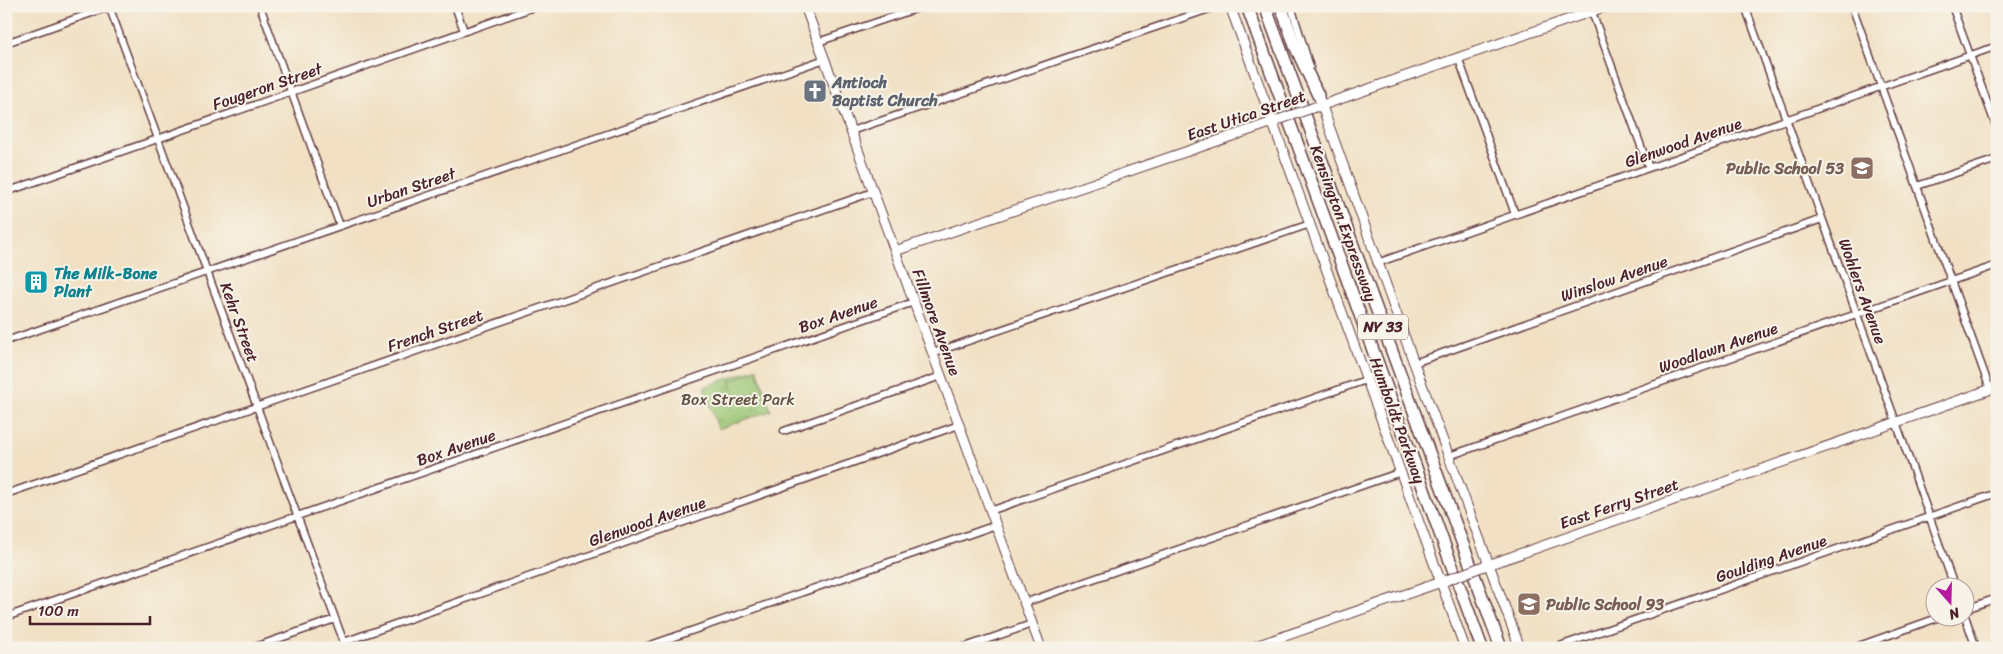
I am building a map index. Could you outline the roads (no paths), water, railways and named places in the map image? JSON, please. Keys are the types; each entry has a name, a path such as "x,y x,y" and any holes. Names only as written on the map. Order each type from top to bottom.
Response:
{"highway":[{"name":"Kensington Expressway","path":"1247,6 1482,648"},
{"name":"Kensington Expressway","path":"1265,6 1501,648"},
{"path":"1281,6 1318,102"}],"street":[{"path":"6,43 109,6"},
{"name":"Kehr Street","path":"109,6 345,645"},
{"path":"260,6 340,226"},
{"path":"455,6 464,31"},
{"name":"Fougeron Street","path":"6,192 537,6"},
{"name":"Fillmore Avenue","path":"805,6 1041,648"},
{"path":"818,42 924,6"},
{"path":"851,131 1218,6"},
{"name":"Humboldt Parkway","path":"1230,6 1275,121 1366,380 1444,581 1465,648"},
{"path":"1290,6 1318,102 1449,456 1487,566 1520,648"},
{"name":"East Utica Street","path":"895,251 1275,121 1318,102 1607,6"},
{"name":"Wohlers Avenue","path":"1744,6 1951,576"},
{"path":"1852,6 1951,281 1993,388"},
{"path":"1952,6 1997,129"},
{"path":"1592,12 1649,168"},
{"name":"Glenwood Avenue","path":"1377,263 1997,46"},
{"path":"1458,57 1515,214"},
{"name":"Urban Street","path":"6,341 824,59"},
{"path":"1917,186 1997,159"},
{"name":"French Street","path":"6,494 873,192"},
{"name":"Winslow Avenue","path":"1414,363 1822,219"},
{"path":"933,353 1310,224"},
{"name":"Woodlawn Avenue","path":"1449,456 1997,265"},
{"name":"Box Avenue","path":"6,617 914,302"},
{"path":"784,431 941,376"},
{"path":"990,511 1366,380"},
{"name":"East Ferry Street","path":"1250,648 1993,388"},
{"name":"Glenwood Avenue","path":"345,645 959,425"},
{"path":"1024,603 1401,472"},
{"name":"Goulding Avenue","path":"1554,648 1997,493"},
{"path":"642,648 996,526"},
{"path":"1976,605 1997,598"},
{"path":"252,648 335,619"},
{"path":"1853,648 1926,622"},
{"path":"962,648 1032,624"},
{"path":"1968,626 1976,648"}],"place":[{"name":"Antioch Baptist Church","path":"815,91"},
{"name":"Public School 53","path":"1862,168"},
{"name":"The Milk-Bone Plant","path":"36,282"},
{"name":"Public School 93","path":"1529,604"}],"park label":[{"name":"Box Street Park","path":"738,399"}]}
